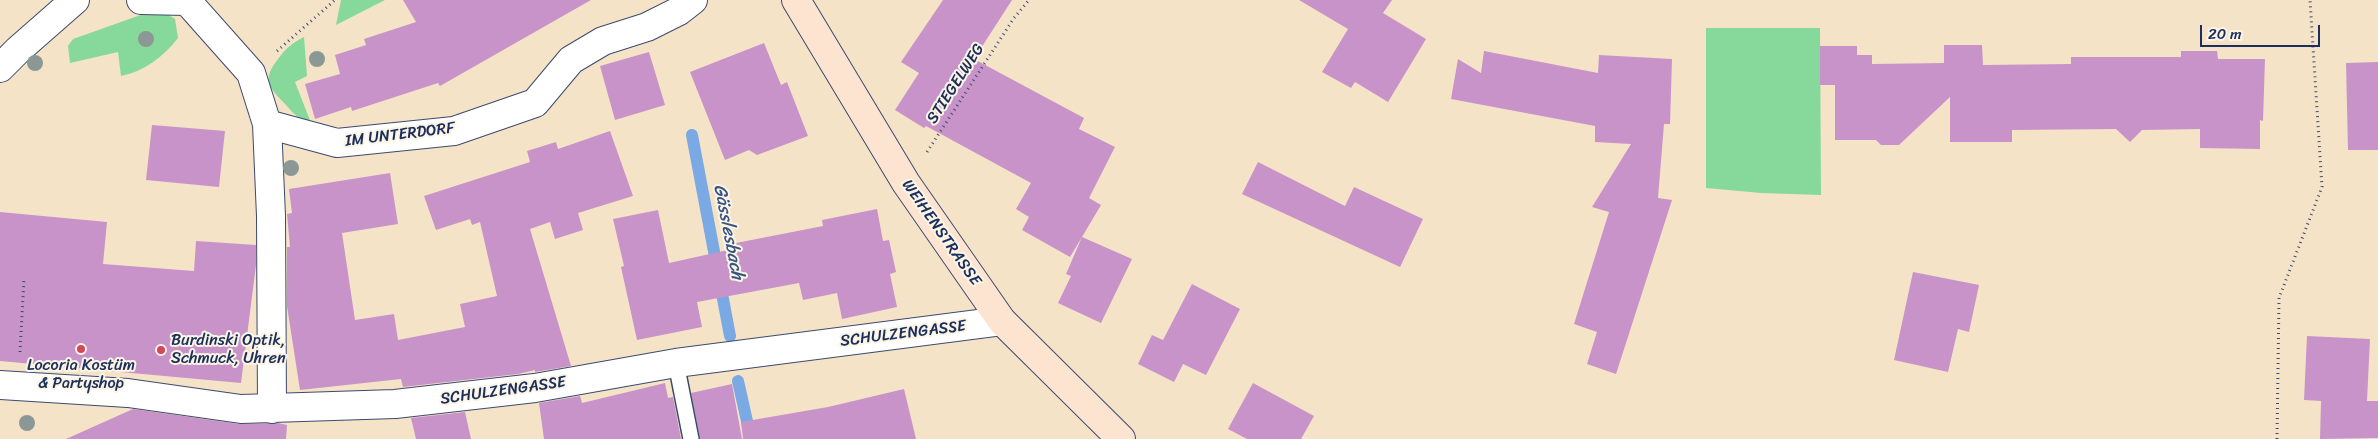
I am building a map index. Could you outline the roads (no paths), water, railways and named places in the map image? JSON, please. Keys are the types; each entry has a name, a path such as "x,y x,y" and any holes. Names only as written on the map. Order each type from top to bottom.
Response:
{"main road":[{"name":"WEIHENSTRASSE","path":"796,0 906,183 1002,322 1121,439"}],"street":[{"path":"0,68 75,0"},
{"path":"141,0 187,1 252,72 267,124 271,216 272,409"},
{"name":"IM UNTERDORF","path":"267,124 336,143 454,131 535,103 571,60 603,42 647,27 679,11 692,0"},
{"name":"SCHULZENGASSE","path":"9,385 128,393 241,409 444,400 535,388 676,363 1002,322"}],"lane":[{"path":"676,363 691,439"}],"waterway":[{"name":"Gässlesbach","path":"692,135 730,336"},
{"name":"Gässlesbach","path":"738,381 751,439"}],"place":[{"name":"Locoria Kostüm & Partyshop","path":"81,349"},
{"name":"Burdinski Optik, Schmuck, Uhren","path":"161,350"}]}
